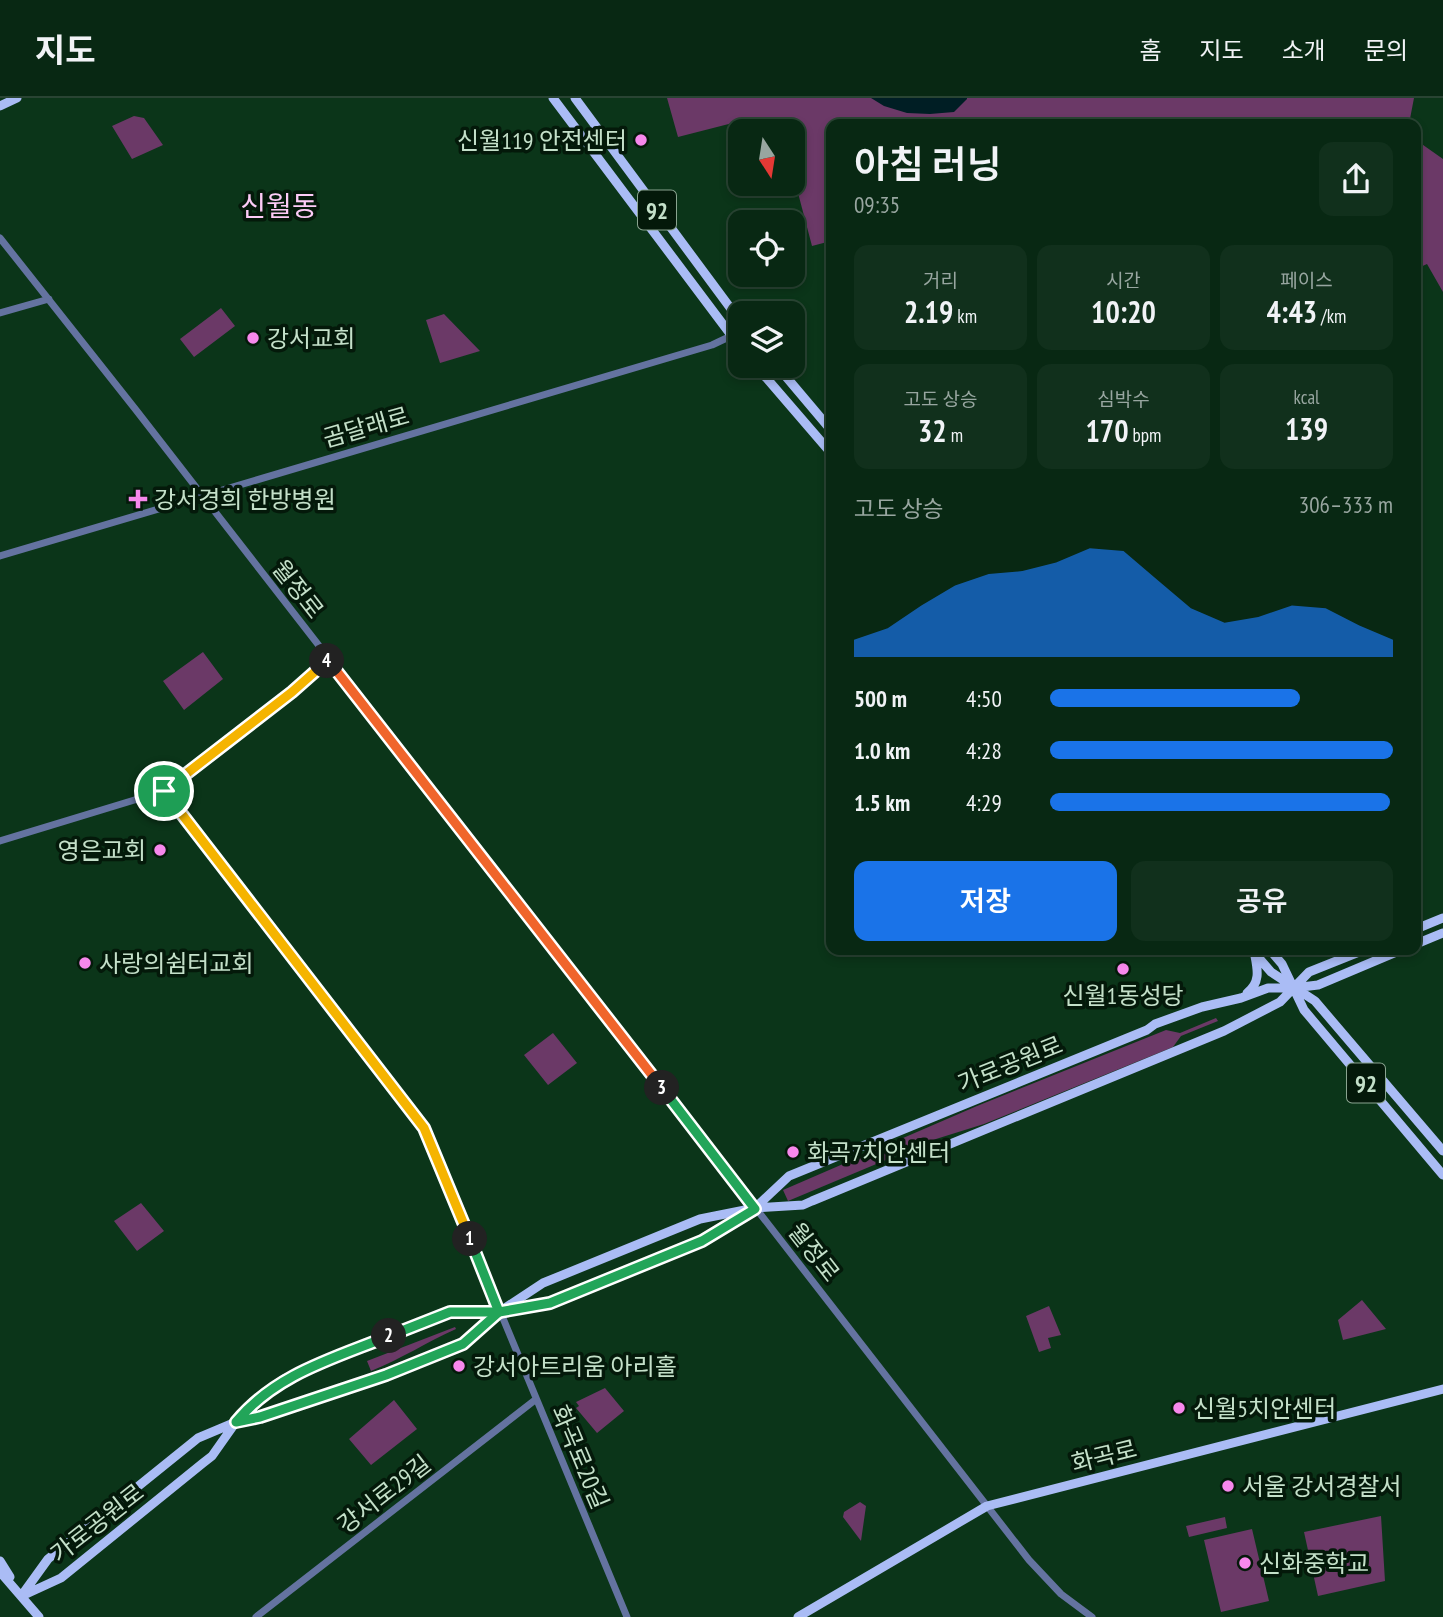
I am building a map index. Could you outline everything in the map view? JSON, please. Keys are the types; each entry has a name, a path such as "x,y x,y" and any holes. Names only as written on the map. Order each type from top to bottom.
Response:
{"main road":[{"path":"0,106 17,98"},
{"name":"92","path":"550,98 680,265 728,332"},
{"name":"92","path":"575,98 728,305"},
{"path":"680,265 689,269 706,292 712,290 712,283"},
{"path":"766,378 826,447"},
{"path":"787,378 826,424"},
{"path":"1421,927 1443,918"},
{"path":"1421,942 1443,933"},
{"path":"1241,998 1256,983 1258,968 1255,955"},
{"name":"92","path":"1257,955 1271,972 1315,1001 1443,1151"},
{"name":"92","path":"1274,955 1282,964 1304,1010 1443,1175"},
{"name":"가로공원로","path":"21,1594 48,1559 198,1438 236,1422 260,1417 373,1379 463,1344 499,1312 543,1283 700,1219 755,1209 803,1205 1224,1031 1280,1002 1310,972 1352,955"},
{"name":"가로공원로","path":"21,1594 61,1578 212,1456 253,1402 285,1379 450,1312 499,1312 550,1303 702,1241 755,1209 789,1176 1147,1030 1155,1024 1268,988 1318,985 1389,955"},
{"path":"789,1176 777,1192 778,1200 787,1204 803,1205"},
{"path":"700,1219 717,1222 714,1231 702,1241"},
{"name":"화곡로","path":"798,1617 987,1506 1443,1389"},
{"path":"0,1561 39,1617"},
{"path":"0,1572 21,1594"}],"street":[{"name":"월정로","path":"0,238 1041,1575 1092,1617"},
{"path":"0,313 49,299"},
{"name":"곰달래로","path":"0,556 701,348 728,337"},
{"path":"0,841 164,791 292,692 328,660"},
{"name":"화곡로20길","path":"164,791 424,1128 627,1617"},
{"path":"543,1283 532,1293 529,1300 532,1304 550,1303"},
{"name":"강서로29길","path":"257,1617 535,1400"}],"shaded area":[{"path":"667,98 1414,98 1410,119 826,119 826,242 812,246 805,210 802,210 799,196 805,196 805,119 756,117 728,119 728,124 678,137"},
{"path":"134,116 144,118 163,145 132,159 112,126"},
{"path":"1421,144 1443,159 1443,292 1427,264 1421,267"},
{"path":"221,308 235,326 194,357 180,339"},
{"path":"444,314 480,351 440,363 426,320"},
{"path":"203,652 223,679 184,710 163,681"},
{"path":"1216,1018 1218,1021 1181,1036 1173,1047 984,1124 936,1139 788,1201 783,1190 977,1106 1166,1030 1180,1033"},
{"path":"553,1033 577,1063 548,1085 524,1055"},
{"path":"141,1203 164,1231 137,1251 114,1221"},
{"path":"1362,1300 1386,1329 1343,1340 1338,1320"},
{"path":"1049,1306 1061,1335 1048,1338 1051,1348 1039,1352 1026,1316"},
{"path":"455,1327 456,1329 371,1371 367,1361"},
{"path":"605,1388 624,1411 597,1433 576,1408 579,1406 576,1402"},
{"path":"394,1400 417,1429 371,1465 349,1439"},
{"path":"860,1502 866,1506 861,1541 843,1517 844,1512"},
{"path":"1381,1516 1385,1581 1318,1596 1304,1532"},
{"path":"1225,1517 1227,1528 1189,1537 1186,1526"},
{"path":"1252,1529 1269,1601 1221,1612 1204,1540"}],"water":[{"path":"871,98 967,99 954,112 930,114 907,113 884,106"}],"place":[{"name":"신월119 안전센터","path":"641,140"},
{"name":"강서교회","path":"253,338"},
{"name":"강서경희 한방병원","path":"138,499"},
{"name":"영은교회","path":"160,850"},
{"name":"사랑의쉼터교회","path":"85,963"},
{"name":"신월1동성당","path":"1123,969"},
{"name":"화곡7치안센터","path":"793,1152"},
{"name":"강서아트리움 아리홀","path":"459,1366"},
{"name":"신월5치안센터","path":"1179,1408"},
{"name":"서울 강서경찰서","path":"1228,1486"},
{"name":"신화중학교","path":"1245,1563"}],"district":[{"name":"신월동","path":"279,205"}],"route":[{"path":"164,791 292,692 328,660 755,1209 702,1241 550,1303 499,1312 450,1312 347,1353 285,1379 253,1402 236,1422 260,1417 386,1375 463,1344 499,1312 424,1128 164,791"}]}
